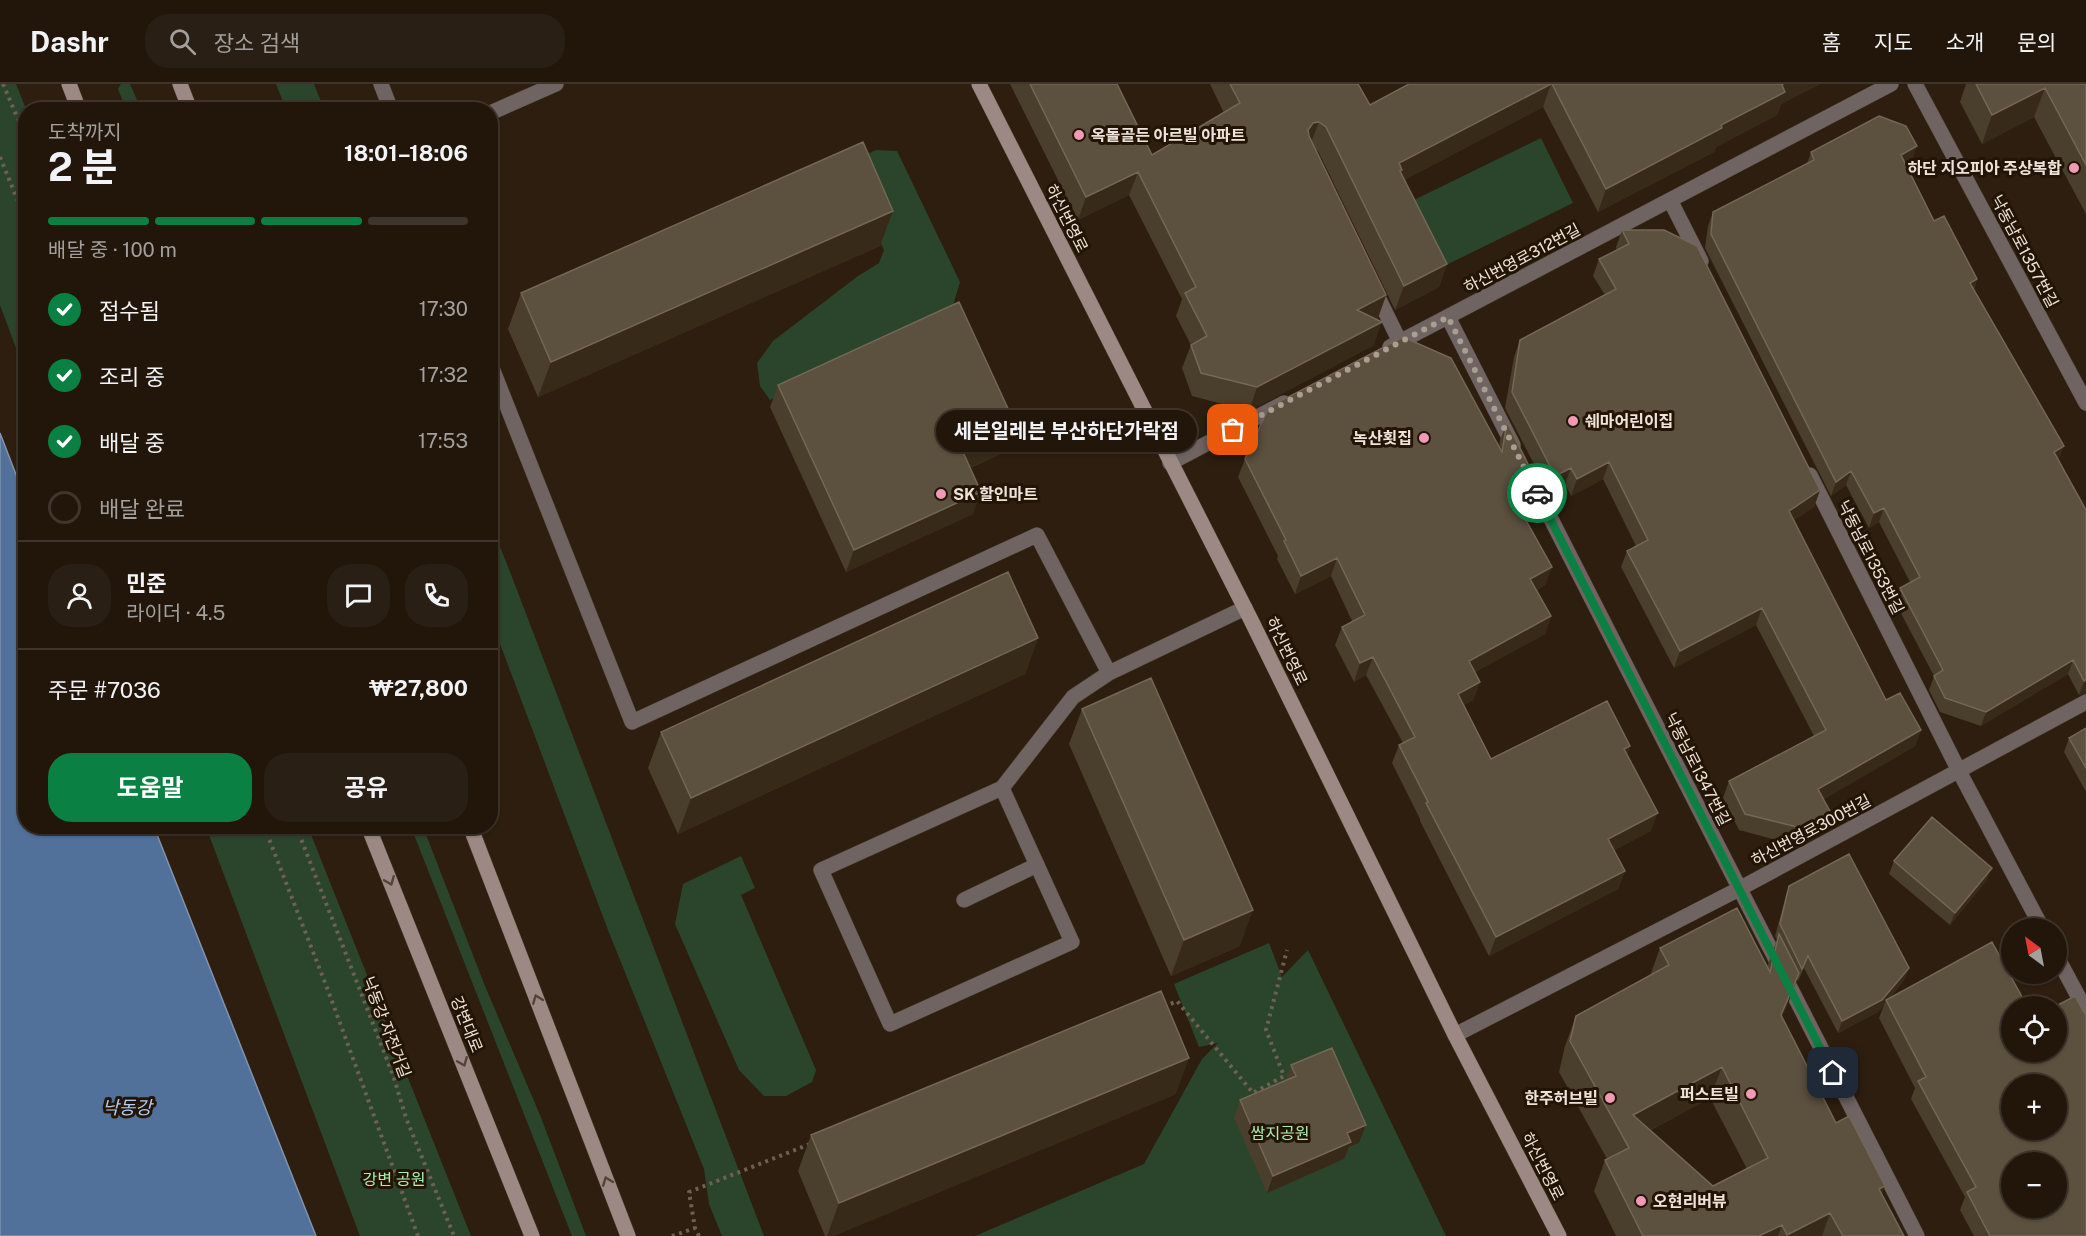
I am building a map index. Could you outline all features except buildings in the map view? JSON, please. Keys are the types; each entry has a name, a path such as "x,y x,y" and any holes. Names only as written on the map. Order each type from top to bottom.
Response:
{"street":[{"path":"69,84 76,102"},
{"path":"180,84 187,102"},
{"path":"381,84 388,102"},
{"path":"498,109 556,84"},
{"name":"하신번영로","path":"979,84 1245,608 1455,1035 1559,1236"},
{"name":"하신번영로312번길","path":"1380,353 1891,84"},
{"name":"낙동남로1357번길","path":"1915,84 2086,403"},
{"path":"1670,200 1707,274"},
{"path":"1365,269 1400,342"},
{"name":"낙동남로1347번길","path":"1448,317 1917,1236"},
{"path":"498,383 632,722 1037,535 1109,673"},
{"path":"1170,463 1296,397"},
{"name":"낙동남로1353번길","path":"1804,464 1959,771 2037,918"},
{"path":"1002,788 1072,942 890,1024 821,870 1002,788 1073,697 1109,673 1245,608"},
{"name":"하신번영로300번길","path":"1455,1035 1739,889 2086,702"},
{"name":"강변대로","path":"371,834 532,1236"},
{"path":"473,834 628,1236"},
{"path":"964,900 1037,865"},
{"path":"2067,976 2086,1011"}],"path":[{"path":"3,84 18,119"},
{"path":"0,157 18,201"},
{"path":"267,834 329,993 418,1236"},
{"name":"낙동강 자전거길","path":"299,834 393,1075 406,1118 454,1236"},
{"path":"1155,1010 1178,1001 1253,1093 1284,1076 1266,1030 1287,950"},
{"path":"699,1236 695,1228 688,1192 811,1144"},
{"path":"672,1236 695,1228"}],"green space":[{"path":"0,84 16,84 23,102 18,102 18,353 0,305"},
{"path":"121,84 130,84 138,102 123,102 118,89"},
{"path":"276,84 314,84 321,102 283,102"},
{"path":"1541,138 1573,203 1446,265 1414,200"},
{"path":"876,150 897,151 960,282 952,309 770,400 760,386 757,363 773,341 858,276 879,263 884,250 849,172 849,163"},
{"path":"498,542 764,1236 722,1236 709,1204 704,1169 608,930 498,639"},
{"name":"강변 공원","path":"209,834 311,834 471,1236 360,1236"},
{"path":"414,834 426,834 485,986 540,1115 586,1236 572,1236"},
{"path":"741,856 755,888 741,895 816,1070 812,1082 786,1096 764,1096 739,1070 675,924 683,884"},
{"name":"쌈지공원","path":"1269,943 1282,977 1308,950 1446,1236 975,1236 1144,1164 1202,1059 1218,1043 1199,1047 1174,984"}],"water":[{"name":"낙동강","path":"0,433 18,480 18,834 157,834 316,1236 0,1236"}],"way so far":[{"path":"1233,430 1448,317 1537,493"}],"place":[{"name":"옥돌골든 아르빌 아파트","path":"1079,135"},
{"name":"하단 지오피아 주상복합","path":"2074,168"},
{"name":"쉐마어린이집","path":"1573,421"},
{"name":"세븐일레븐 부산하단가락점","path":"1233,430"},
{"name":"녹산횟집","path":"1424,438"},
{"name":"SK 할인마트","path":"941,494"},
{"name":"퍼스트빌","path":"1751,1094"},
{"name":"한주허브빌","path":"1610,1098"},
{"name":"오현리버뷰","path":"1641,1201"}],"route":[{"path":"1537,493 1833,1073"}]}
